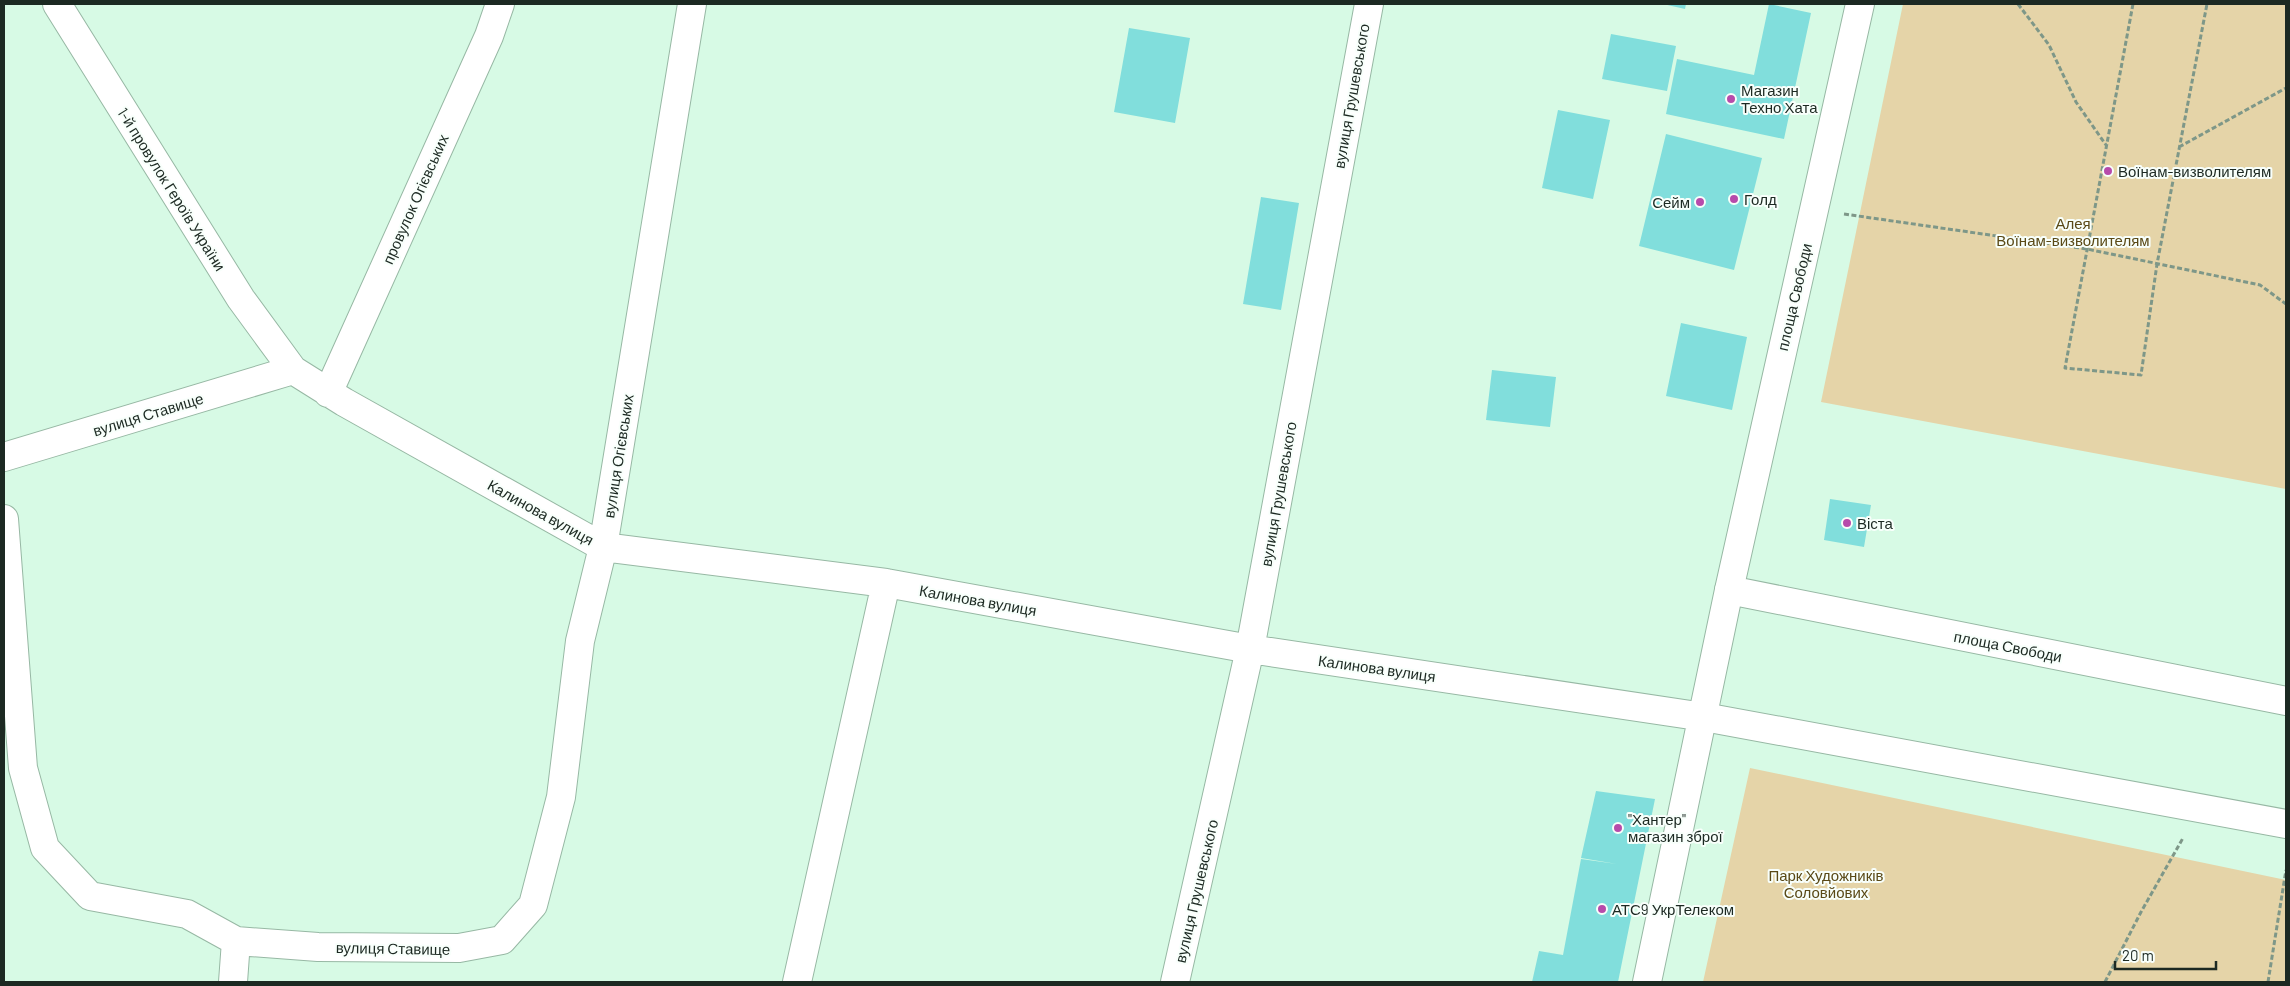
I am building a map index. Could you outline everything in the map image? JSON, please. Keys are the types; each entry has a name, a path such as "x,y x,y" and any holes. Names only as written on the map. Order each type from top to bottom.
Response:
{"street":[{"name":"1-й провулок Героїв України","path":"57,4 241,299 293,370"},
{"name":"провулок Огієвських","path":"328,393 489,36 500,4"},
{"name":"вулиця Огієвських","path":"533,905 561,797 580,642 603,547 692,4"},
{"name":"вулиця Грушевського","path":"1175,982 1250,649 1368,4"},
{"name":"площа Свободи","path":"1647,982 1729,590 1860,4"},
{"name":"Калинова вулиця","path":"293,370 328,393 603,547 886,583 1250,649 1704,716 2286,824"},
{"name":"вулиця Ставище","path":"4,457 293,370"},
{"name":"вулиця Ставище","path":"4,519 23,768 45,848 90,896 186,914 236,941 318,947 459,948 502,940 533,905"},
{"path":"797,982 886,583"},
{"name":"площа Свободи","path":"1729,590 2286,701"},
{"path":"233,982 236,941"}],"path":[{"path":"2018,4 2049,45 2076,102 2106,145"},
{"path":"2133,4 2065,368 2141,375 2157,264 2207,4"},
{"path":"2179,148 2286,88"},
{"path":"1814,209 2087,249 2260,286 2286,304"},
{"path":"2106,982 2141,912 2199,808"},
{"path":"2268,982 2286,870"}],"green space":[{"name":"Алея Воїнам-визволителям","path":"1903,4 2286,4 2286,489 1821,402"},
{"name":"Парк Художників Соловйових","path":"1750,768 2286,880 2286,982 1703,982"}],"building":[{"path":"1663,4 1686,4 1685,9"},
{"name":"Магазин Техно Хата","path":"1769,4 1811,13 1784,139 1666,114 1677,59 1754,75"},
{"path":"1129,28 1190,38 1175,123 1114,112"},
{"path":"1611,34 1676,46 1667,91 1602,79"},
{"path":"1558,110 1610,120 1593,199 1542,188"},
{"name":"Сейм","path":"1666,134 1762,158 1734,270 1639,246"},
{"path":"1261,197 1299,203 1281,310 1243,304"},
{"path":"1681,323 1747,337 1732,410 1666,396"},
{"path":"1492,370 1556,377 1550,427 1486,420"},
{"name":"Віста","path":"1830,499 1871,505 1864,547 1824,540"},
{"name":"АТС9 УкрТелеком","path":"1596,791 1655,799 1618,982 1532,982 1539,951 1563,955 1581,859 1617,864 1581,858"}],"place":[{"name":"Магазин Техно Хата","path":"1731,99"},
{"name":"Воїнам-визволителям","path":"2108,171"},
{"name":"Голд","path":"1734,199"},
{"name":"Сейм","path":"1700,202"},
{"name":"Віста","path":"1847,523"},
{"name":"\"Хантер\" магазин зброї","path":"1618,828"},
{"name":"АТС9 УкрТелеком","path":"1602,909"}]}
